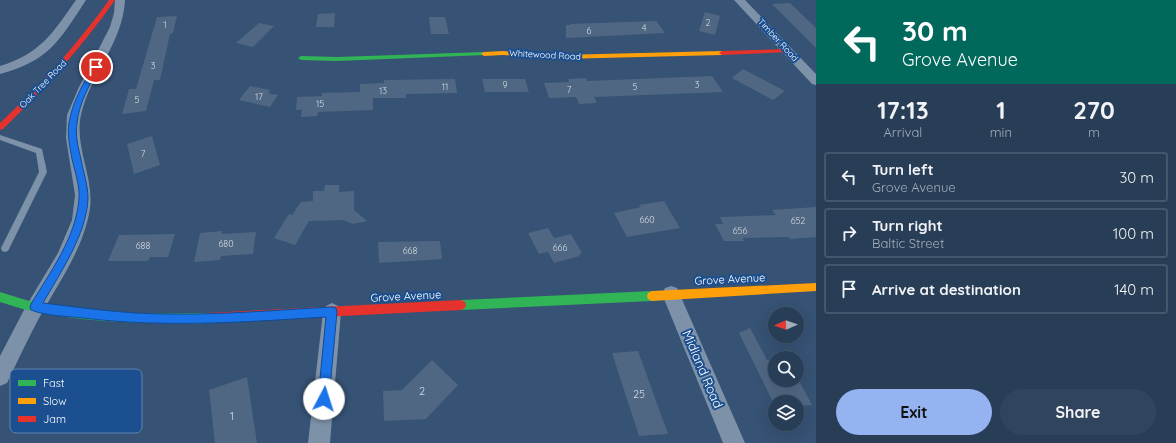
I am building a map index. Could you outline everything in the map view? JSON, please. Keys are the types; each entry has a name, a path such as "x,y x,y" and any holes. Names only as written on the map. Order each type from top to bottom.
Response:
{"street":[{"path":"0,70 29,59 40,52 58,32 81,0"},
{"name":"Oak Tree Road","path":"0,127 62,66 84,39 112,0"},
{"path":"0,376 35,307 59,266 77,230 83,197 73,138 73,123 82,95 110,39 121,8 120,0"},
{"name":"Timber Road","path":"739,0 816,81"},
{"name":"Whitewood Road","path":"301,58 337,59 504,53 560,58 789,52"},
{"name":"Grove Avenue","path":"0,297 35,307 107,316 167,319 219,318 816,287"},
{"name":"Midland Road","path":"671,294 734,443"},
{"path":"320,443 332,312"}],"lane":[{"path":"0,137 39,151 43,172 5,248"}],"building":[{"path":"790,3 816,28 816,48 772,4"},
{"path":"705,12 720,16 715,35 699,31"},
{"path":"335,13 334,27 316,27 318,14"},
{"path":"177,16 173,33 170,34 160,80 154,80 146,111 122,114 129,89 136,89 157,17"},
{"path":"429,17 445,17 449,34 431,34"},
{"path":"656,21 665,33 566,38 566,25 571,25 570,24"},
{"path":"259,23 274,26 253,47 236,43"},
{"path":"743,69 785,91 773,100 732,78"},
{"path":"712,76 723,92 594,97 597,103 579,104 576,97 549,98 544,83 569,82 568,79 586,78 587,81"},
{"path":"455,79 457,93 406,94 406,98 373,98 373,110 318,112 317,116 301,117 302,110 296,110 297,97 322,96 322,93 360,92 360,84 384,83 384,80"},
{"path":"482,79 525,79 529,92 485,92"},
{"path":"250,86 270,90 268,93 278,95 270,107 239,100"},
{"path":"152,136 160,165 134,174 127,144"},
{"path":"325,185 339,185 339,192 354,191 354,210 367,221 353,224 343,220 309,221 295,245 274,238 289,214 292,215 301,202 313,201 313,191 324,191"},
{"path":"664,201 680,228 627,237 614,213 641,207 639,205"},
{"path":"816,207 816,237 790,239 789,237 743,238 744,241 724,241 715,224 723,224 720,217 776,215 772,210"},
{"path":"548,228 554,238 571,234 582,253 579,254 580,256 554,263 548,252 539,254 528,233"},
{"path":"222,231 222,234 256,232 253,254 221,256 220,260 194,262 200,233"},
{"path":"175,234 168,257 150,257 148,261 108,261 119,235"},
{"path":"440,241 442,259 379,263 378,242"},
{"path":"750,328 768,360 768,387 802,387 812,405 804,406 804,395 770,395 739,333"},
{"path":"638,351 668,434 639,436 612,353"},
{"path":"432,360 458,385 426,419 384,421 383,391 402,390"},
{"path":"247,377 257,443 215,443 209,390"}],"traffic: fast":[{"path":"301,58 337,59 484,54"},
{"path":"461,305 652,296"},
{"path":"0,297 32,306 78,314 142,318 207,318"}],"traffic: slow":[{"path":"484,54 503,53 560,57 722,53"},
{"path":"652,296 816,287"}],"traffic: jam":[{"path":"0,127 73,51 112,0"},
{"path":"722,53 789,51"},
{"path":"207,318 461,305"}],"route":[{"path":"96,67 77,105 72,130 83,197 80,219 77,230 59,266 35,307 133,318 167,319 219,318 332,312 324,399"}]}
